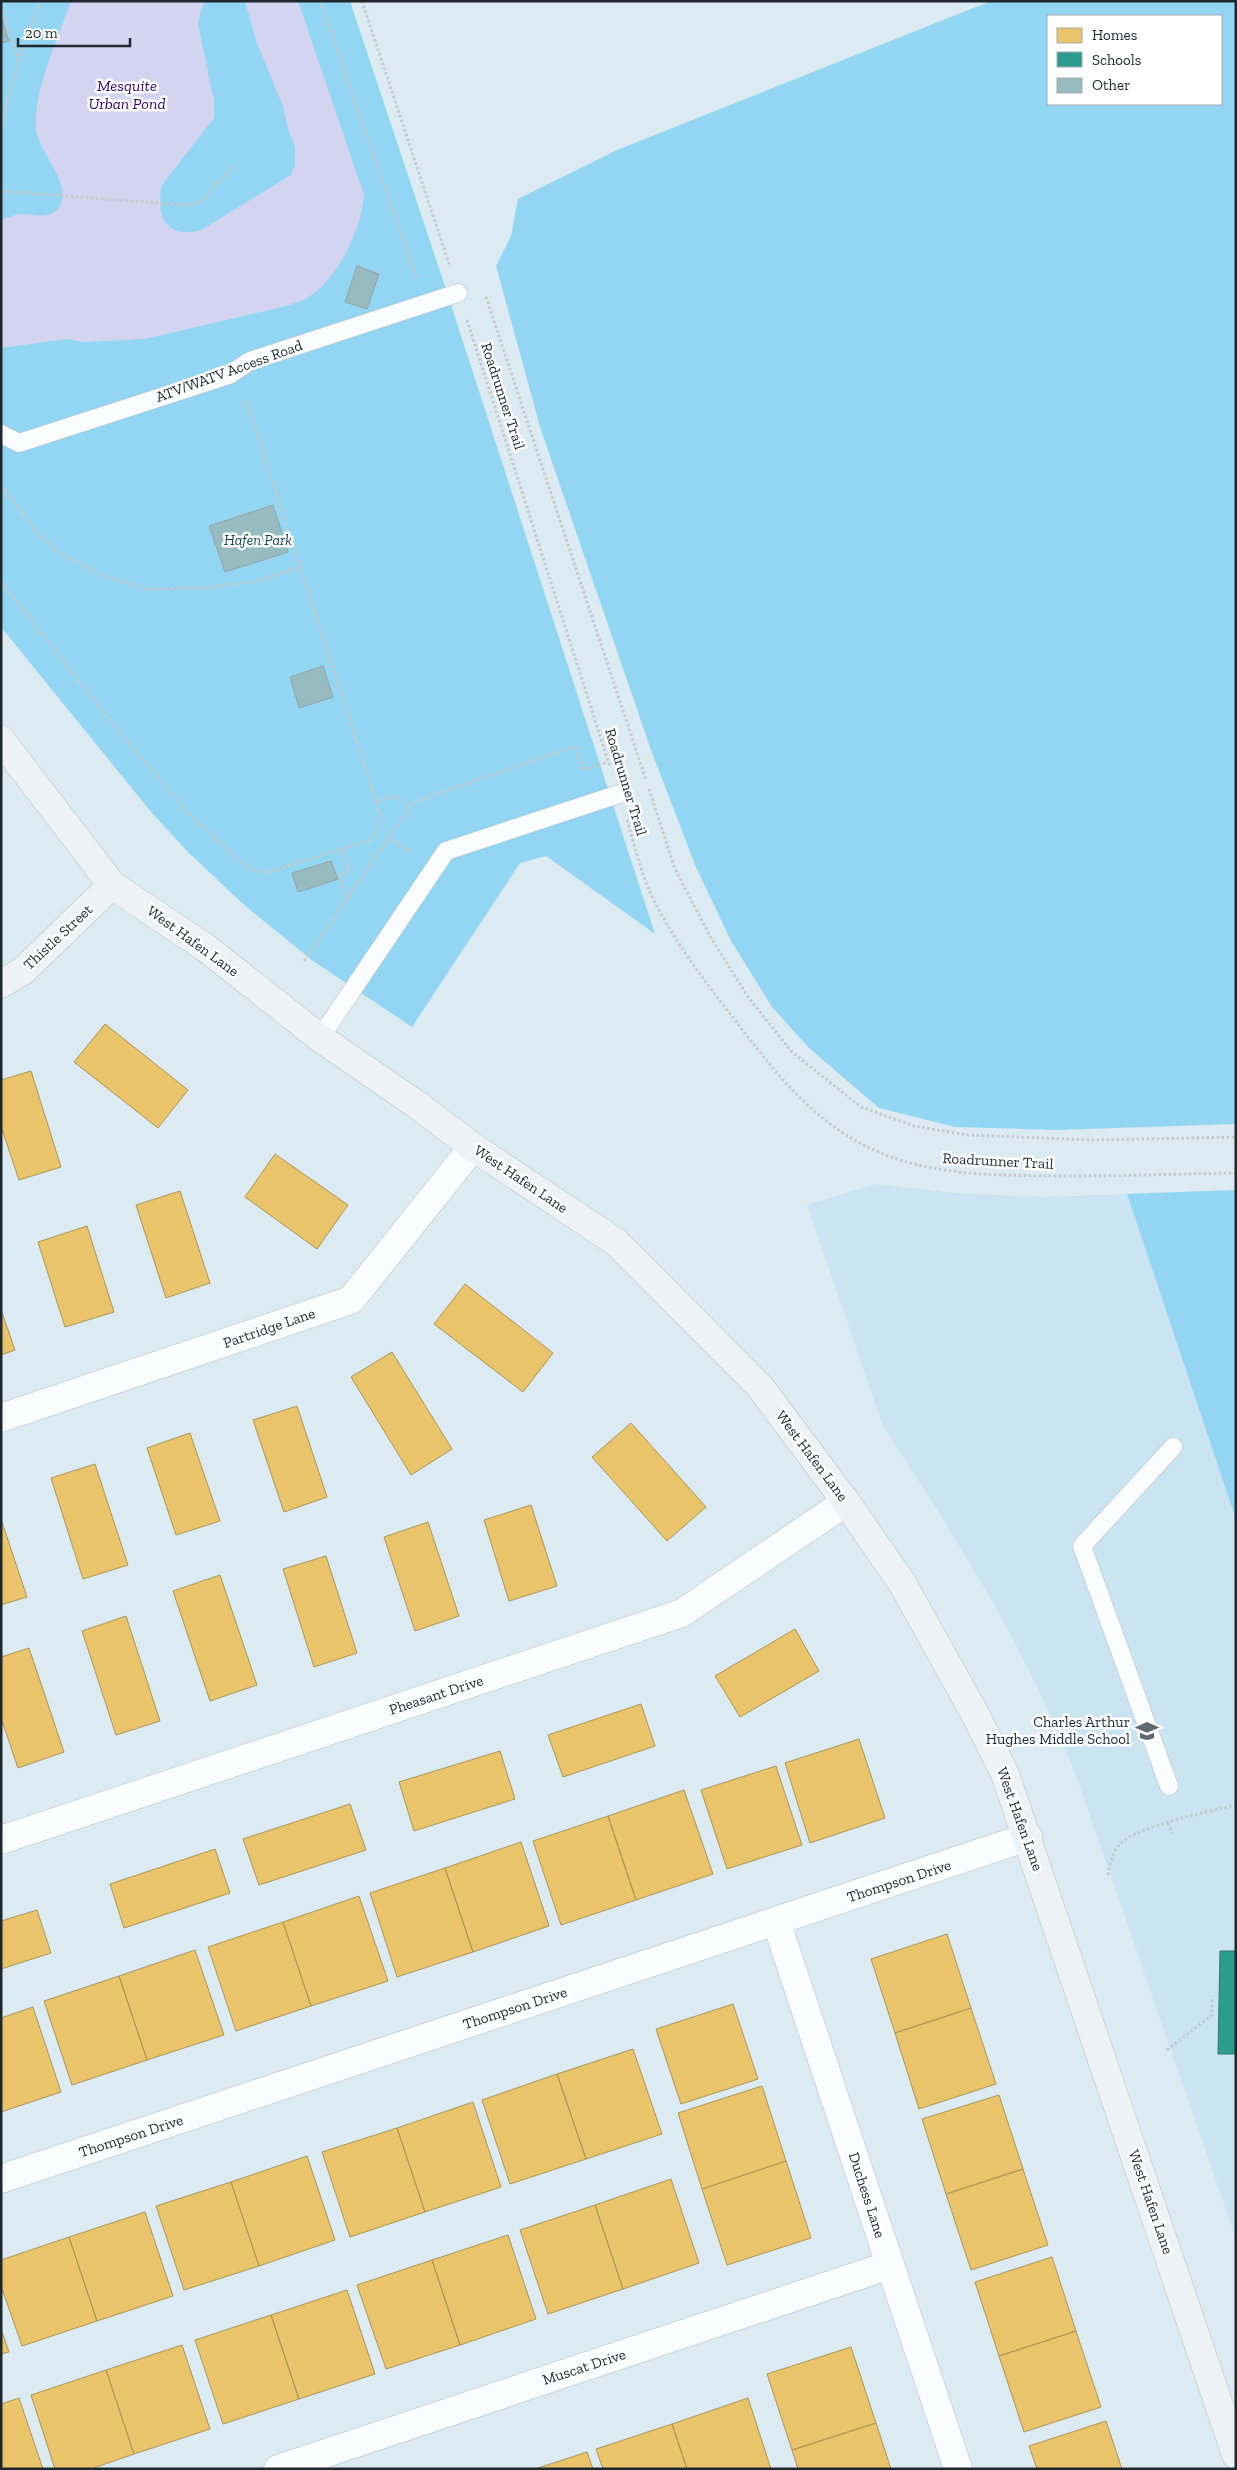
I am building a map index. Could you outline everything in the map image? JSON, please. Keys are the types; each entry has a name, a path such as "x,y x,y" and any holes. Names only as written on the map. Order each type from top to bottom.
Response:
{"main road":[{"name":"West Hafen Lane","path":"1,740 112,885 206,948 320,1038 416,1104 473,1147 616,1242 761,1388 846,1502 902,1583 974,1712 1005,1774 1028,1837 1236,2455"},
{"name":"Thistle Street","path":"1,984 24,970 112,885"}],"street":[{"name":"Partridge Lane","path":"1,1418 351,1300 473,1147"},
{"name":"Pheasant Drive","path":"1,1840 682,1613 846,1502"},
{"name":"Thompson Drive","path":"1,2179 1028,1837"},
{"name":"Duchess Lane","path":"776,1921 958,2469"},
{"name":"Muscat Drive","path":"278,2469 890,2265"}],"lane":[{"name":"ATV/WATV Access Road","path":"1,434 19,443 229,375 250,361 458,293"},
{"path":"320,1038 446,851 619,794"},
{"path":"1169,1786 1082,1546 1173,1447"}],"path":[{"path":"1,133 19,62 40,1"},
{"path":"320,1 425,304"},
{"name":"Roadrunner Trail","path":"362,1 650,891 664,919 720,1001 767,1062 796,1093 857,1142 924,1168 957,1173 1069,1176 1236,1173"},
{"path":"1,6 19,62"},
{"path":"1,191 184,205 200,204 234,165"},
{"path":"458,293 483,286 518,398 577,568 675,869 710,936 748,997 792,1052 861,1106 914,1126 968,1135 1093,1140 1236,1137"},
{"path":"1,581 111,722 191,816 249,869 269,872 370,840 378,830 381,817 247,403 238,399"},
{"path":"1,484 38,534 61,554 106,576 146,589 200,588 253,582 301,567"},
{"path":"304,961 414,802 575,746 583,770 608,762"},
{"path":"376,802 394,796 410,806"},
{"path":"342,849 349,872 339,875 346,898"},
{"path":"1108,1875 1112,1856 1121,1843 1136,1834 1168,1823 1236,1805"},
{"path":"1168,1823 1172,1833"},
{"path":"1166,2050 1212,2015 1212,1999"}],"shaded area":[{"name":"Charles Arthur Hughes Middle School","path":"875,1184 954,1193 1043,1197 1236,1190 1236,2239 1076,1775 1038,1688 997,1609 940,1514 883,1426 807,1205"}],"green space":[{"name":"Hafen Park","path":"1,1 350,1 442,277 655,934 546,856 520,863 412,1027 313,961 243,904 187,851 152,813 1,627"},
{"path":"991,1 1236,1 1236,1124 1056,1130 955,1127 879,1108 809,1048 772,1007 731,941 696,867 651,750 541,430 496,266 511,236 518,199 617,150"},
{"path":"1236,1190 1236,1519 1127,1194"}],"water":[{"name":"Mesquite Urban Pond","path":"71,1 206,1 202,7 198,24 214,101 214,118 162,185 160,196 160,207 166,223 179,232 189,232 201,230 291,175 295,165 295,147 288,129 283,106 257,43 245,1 298,1 364,195 359,222 346,252 329,279 318,290 307,298 286,306 145,339 83,342 67,339 1,348 1,220 20,214 51,214 59,207 62,198 59,180 37,133 36,119 47,67"}],"building: Homes":[{"path":"105,1024 188,1090 158,1128 74,1062"},
{"path":"31,1071 61,1167 19,1180 1,1126 1,1080"},
{"path":"275,1154 348,1205 317,1249 245,1197"},
{"path":"180,1191 210,1283 166,1298 136,1205"},
{"path":"87,1226 114,1312 65,1327 38,1242"},
{"path":"465,1284 553,1353 523,1392 434,1324"},
{"path":"1,1310 15,1350 1,1355"},
{"path":"392,1352 452,1449 411,1475 351,1377"},
{"path":"297,1406 327,1497 284,1512 253,1420"},
{"path":"631,1423 706,1507 667,1541 592,1457"},
{"path":"190,1433 220,1521 176,1535 147,1448"},
{"path":"95,1464 128,1565 83,1579 51,1478"},
{"path":"531,1505 557,1586 509,1601 484,1520"},
{"path":"1,1519 27,1597 1,1605"},
{"path":"428,1522 459,1616 415,1631 384,1537"},
{"path":"326,1556 357,1653 314,1667 283,1569"},
{"path":"220,1575 257,1685 210,1701 173,1591"},
{"path":"126,1616 160,1721 116,1735 82,1631"},
{"path":"795,1629 819,1671 740,1717 715,1676"},
{"path":"29,1648 64,1752 18,1768 1,1718 1,1657"},
{"path":"641,1704 655,1746 563,1777 548,1735"},
{"path":"859,1739 885,1818 810,1843 785,1763"},
{"path":"500,1751 515,1799 414,1831 399,1782"},
{"path":"776,1766 802,1845 727,1869 701,1790"},
{"path":"684,1790 713,1874 636,1900 608,1816"},
{"path":"350,1804 366,1850 259,1885 243,1839"},
{"path":"608,1816 636,1900 561,1925 533,1841"},
{"path":"521,1842 549,1926 473,1952 445,1868"},
{"path":"215,1849 230,1893 124,1928 110,1884"},
{"path":"445,1868 473,1952 397,1977 370,1893"},
{"path":"359,1896 388,1981 311,2006 283,1922"},
{"path":"37,1910 51,1953 1,1969 1,1921"},
{"path":"283,1922 311,2006 236,2031 208,1947"},
{"path":"947,1934 971,2008 895,2033 871,1959"},
{"path":"195,1950 224,2035 147,2060 119,1976"},
{"path":"119,1976 147,2060 72,2085 44,2001"},
{"path":"733,2004 758,2079 681,2104 656,2029"},
{"path":"33,2007 61,2092 1,2112 1,2018"},
{"path":"971,2008 996,2084 919,2109 895,2033"},
{"path":"633,2049 662,2134 586,2159 557,2074"},
{"path":"557,2074 586,2159 510,2184 482,2100"},
{"path":"762,2086 786,2161 702,2189 678,2113"},
{"path":"999,2095 1023,2169 946,2194 922,2119"},
{"path":"473,2102 501,2187 425,2212 397,2128"},
{"path":"397,2128 425,2212 350,2237 322,2152"},
{"path":"307,2156 335,2240 259,2266 231,2182"},
{"path":"786,2161 811,2238 727,2265 702,2189"},
{"path":"1023,2169 1048,2245 971,2270 946,2194"},
{"path":"671,2179 699,2263 623,2289 595,2205"},
{"path":"231,2182 259,2266 184,2290 156,2206"},
{"path":"595,2205 623,2289 548,2314 520,2230"},
{"path":"145,2212 173,2296 97,2321 69,2237"},
{"path":"508,2235 536,2319 460,2345 432,2260"},
{"path":"69,2237 97,2321 22,2346 1,2286 1,2260"},
{"path":"1052,2257 1076,2331 999,2356 975,2282"},
{"path":"432,2260 460,2345 386,2369 357,2285"},
{"path":"347,2290 375,2374 299,2399 271,2315"},
{"path":"271,2315 299,2399 223,2424 195,2340"},
{"path":"1,2329 9,2352 1,2354"},
{"path":"1076,2331 1101,2407 1024,2432 999,2356"},
{"path":"182,2345 210,2429 134,2454 106,2370"},
{"path":"851,2347 876,2423 792,2450 767,2374"},
{"path":"106,2370 134,2454 91,2469 55,2469 31,2395"},
{"path":"19,2398 43,2469 1,2469 1,2404"},
{"path":"748,2398 771,2469 687,2469 672,2424"},
{"path":"1106,2421 1122,2469 1037,2469 1029,2446"},
{"path":"876,2423 891,2469 798,2469 792,2450"},
{"path":"672,2424 687,2469 603,2469 596,2449"},
{"path":"587,2452 593,2469 535,2469"}],"building: Schools":[{"path":"1220,1951 1236,1951 1236,2054 1218,2054"}],"building: Other":[{"path":"1,17 9,41 1,43"},
{"path":"357,266 379,274 367,309 345,302"},
{"path":"273,505 288,552 225,572 209,526"},
{"path":"323,666 333,697 299,708 290,677"},
{"path":"331,861 338,879 298,892 292,873"}],"place":[{"name":"Charles Arthur Hughes Middle School","path":"1147,1731"}]}
